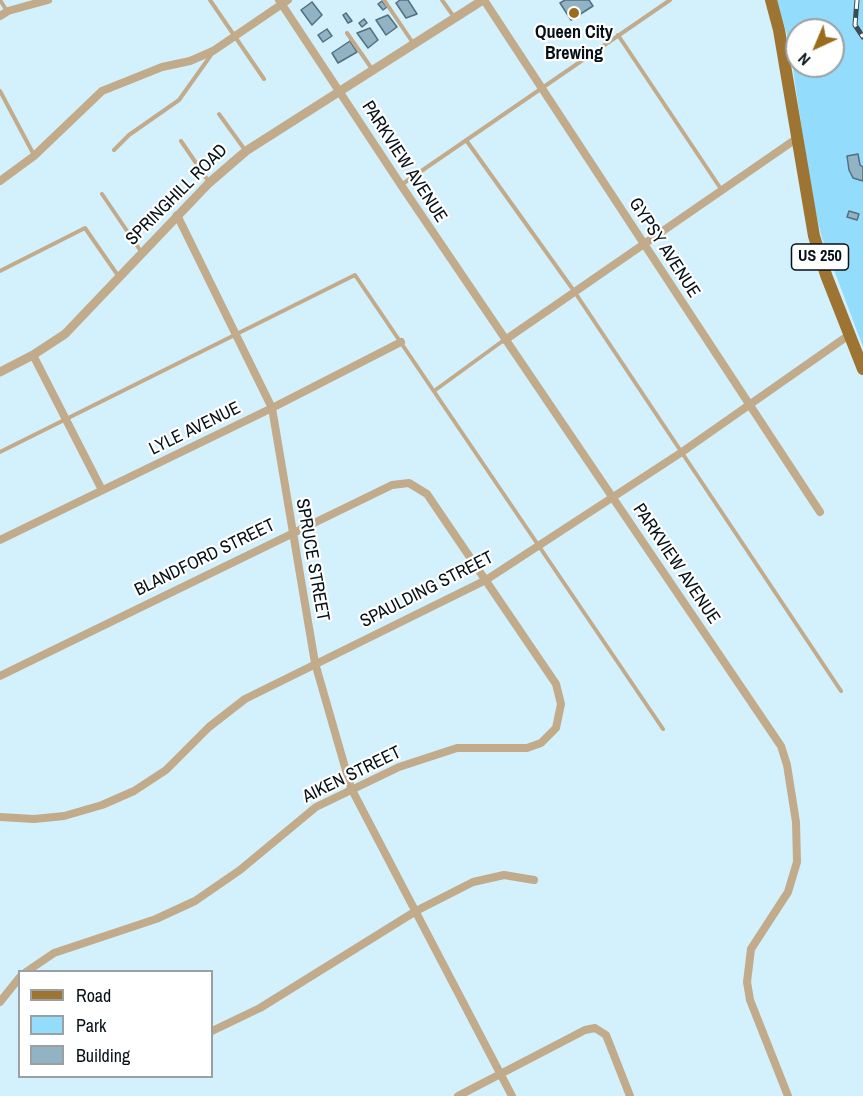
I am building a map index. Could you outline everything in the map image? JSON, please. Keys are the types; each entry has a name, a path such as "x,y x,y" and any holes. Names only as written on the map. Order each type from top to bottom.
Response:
{"main road":[{"name":"US 250","path":"771,0 779,30 814,236 863,369"}],"street":[{"path":"0,16 4,10 48,0"},
{"name":"SPRINGHILL ROAD","path":"0,372 33,356 65,334 177,215 246,151 483,0"},
{"name":"GYPSY AVENUE","path":"483,0 820,512"},
{"path":"0,181 34,156 102,91 162,67 190,61 213,51 283,2"},
{"name":"PARKVIEW AVENUE","path":"283,2 401,185 781,746 796,822 797,861 788,892 752,949 747,982 750,1000 788,1096"},
{"path":"505,340 796,139"},
{"name":"SPRUCE STREET","path":"177,215 272,408 315,663 351,788 512,1096"},
{"name":"SPAULDING STREET","path":"0,817 34,819 64,816 90,810 126,795 166,770 235,705 315,663 486,580 682,452 849,335"},
{"name":"LYLE AVENUE","path":"0,540 272,408 401,342"},
{"path":"33,356 102,490"},
{"name":"BLANDFORD STREET","path":"0,675 392,485 409,483 421,488 427,494 486,580"},
{"name":"AIKEN STREET","path":"29,970 64,949 156,919 195,901 240,870 306,813 351,788 441,751 473,747 529,748 544,742 554,731 561,709 556,684 486,580"},
{"path":"213,1031 271,1002 416,911 486,878 510,875 534,880"},
{"path":"0,1002 18,980"},
{"path":"458,1096 585,1030 595,1028 606,1035 630,1096"}],"lane":[{"path":"0,0 4,10"},
{"path":"210,0 264,79"},
{"path":"384,0 413,43"},
{"path":"442,0 454,18"},
{"path":"401,185 670,0"},
{"path":"347,33 372,69"},
{"path":"618,35 722,190"},
{"path":"114,150 129,135 179,100 213,51"},
{"path":"0,91 2,101 34,156"},
{"path":"219,114 246,151"},
{"path":"466,140 574,291 841,691"},
{"path":"181,141 209,183"},
{"path":"102,194 142,253"},
{"path":"0,271 85,228 119,278"},
{"path":"0,452 355,275 663,729"},
{"path":"434,391 505,340"}],"green space":[{"path":"777,0 863,0 863,347 822,238 812,197 794,78 845,78 845,18 785,18 785,28"}],"building":[{"path":"400,0 408,0 417,14 406,18 396,3"},
{"name":"Queen City Brewing","path":"565,0 589,0 593,6 571,20 560,3"},
{"path":"382,1 387,7 383,10 378,4"},
{"path":"312,2 322,15 312,25 301,10"},
{"path":"346,13 352,21 348,23 343,15"},
{"path":"388,15 397,27 386,35 376,20"},
{"path":"364,19 367,23 362,27 359,23"},
{"path":"370,28 378,40 368,48 357,33"},
{"path":"327,29 332,36 323,42 318,35"},
{"path":"350,41 357,52 338,63 332,53"},
{"path":"858,154 860,165 863,167 863,181 853,178 849,170 847,156"},
{"path":"849,211 859,214 857,220 847,217"}],"railway":[{"path":"857,0 855,25 863,37"}],"place":[{"name":"Queen City Brewing","path":"574,13"}]}
